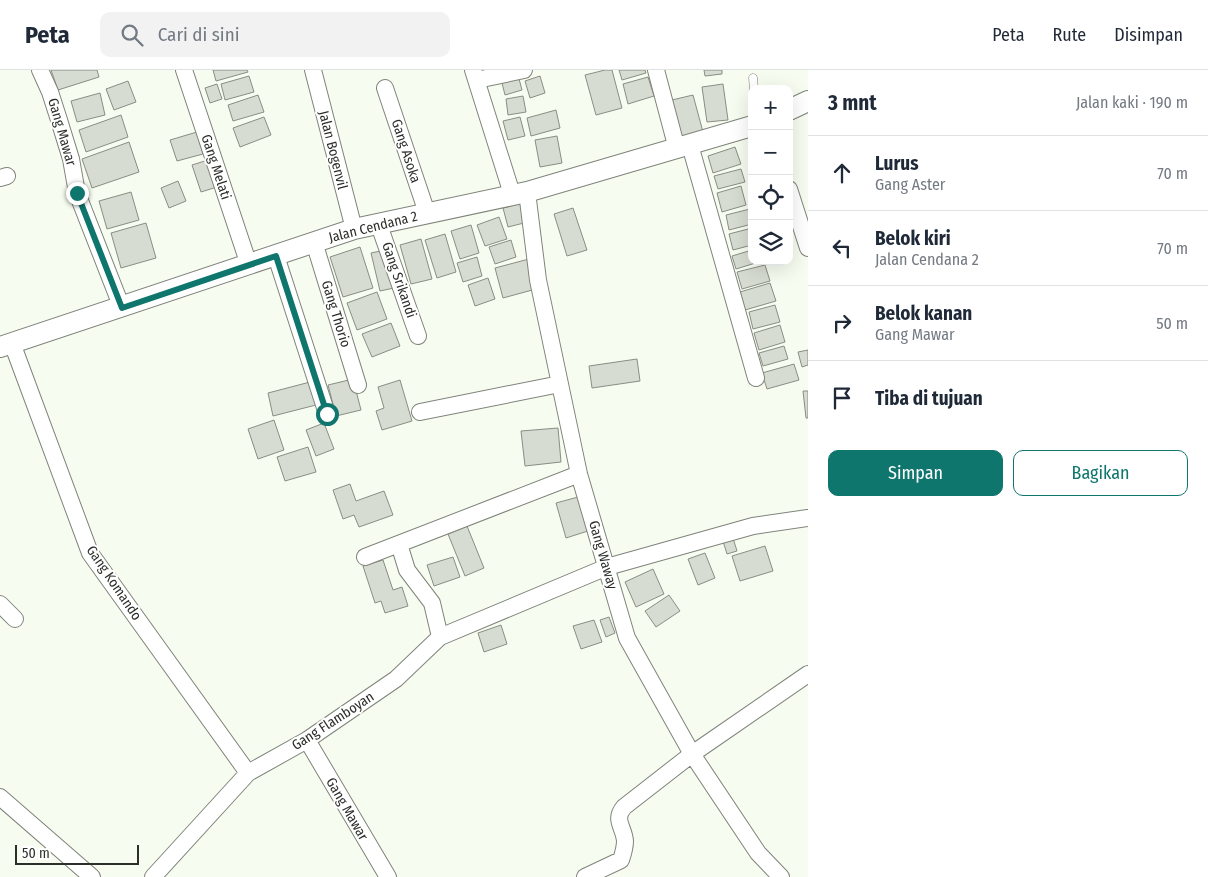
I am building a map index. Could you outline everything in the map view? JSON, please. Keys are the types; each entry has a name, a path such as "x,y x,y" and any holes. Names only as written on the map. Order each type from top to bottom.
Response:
{"street":[{"name":"Gang Mawar","path":"40,70 60,120 71,159 77,193 122,308"},
{"name":"Gang Melati","path":"184,70 248,265"},
{"name":"Jalan Bogenvil","path":"313,70 354,230"},
{"path":"475,75 524,70"},
{"path":"656,70 683,147 756,378"},
{"name":"Gang Waway","path":"475,75 520,193 579,474 627,638 692,754 758,853 781,877"},
{"name":"Gang Asoka","path":"385,88 427,213"},
{"path":"793,108 808,101"},
{"name":"Jalan Cendana 2","path":"6,345 354,230 520,193 748,127"},
{"path":"793,202 808,248"},
{"name":"Gang Srikandi","path":"379,225 418,336"},
{"name":"Gang Thorio","path":"314,242 358,385"},
{"path":"276,256 327,414"},
{"name":"Gang Komando","path":"6,345 90,552 248,773"},
{"path":"420,412 560,384"},
{"path":"366,557 579,474"},
{"name":"Gang Flamboyan","path":"153,877 248,773 307,740 396,679 440,638 607,567 753,526 808,518"},
{"path":"399,544 407,570 432,603 440,638"},
{"path":"0,604 16,619"},
{"path":"585,877 621,860 625,841 618,818 619,812 624,807 692,754 808,674"},
{"name":"Gang Mawar","path":"307,740 388,877"},
{"path":"0,797 92,877"}],"lane":[{"path":"753,78 754,85"}],"building":[{"path":"51,70 97,70 99,77 58,90"},
{"path":"213,70 247,70 248,72 216,81"},
{"path":"612,70 622,108 596,115 585,75"},
{"path":"619,70 645,70 646,73 622,80"},
{"path":"704,70 722,70 722,74 705,76"},
{"path":"518,75 522,90 505,95 501,79"},
{"path":"249,76 254,92 225,100 221,84"},
{"path":"540,76 545,93 530,98 525,81"},
{"path":"648,77 654,96 628,104 623,84"},
{"path":"128,81 136,102 114,110 106,89"},
{"path":"217,84 222,99 210,103 205,88"},
{"path":"723,84 728,120 707,122 702,87"},
{"path":"100,93 105,115 77,122 71,101"},
{"path":"258,95 264,112 233,121 228,105"},
{"path":"693,95 703,132 681,137 672,100"},
{"path":"523,96 526,112 508,115 506,99"},
{"path":"556,110 560,128 531,136 527,118"},
{"path":"121,115 128,137 86,152 79,130"},
{"path":"264,117 271,135 240,147 233,128"},
{"path":"520,117 525,136 508,140 503,121"},
{"path":"197,132 203,154 177,161 170,140"},
{"path":"557,136 562,163 540,167 535,140"},
{"path":"129,142 139,172 92,188 82,159"},
{"path":"735,147 741,164 713,173 708,156"},
{"path":"208,160 217,187 201,192 192,165"},
{"path":"741,169 745,182 718,189 714,176"},
{"path":"178,181 186,201 169,208 161,188"},
{"path":"741,186 746,205 722,212 717,193"},
{"path":"131,192 139,220 107,229 99,201"},
{"path":"523,203 528,222 508,227 503,208"},
{"path":"573,208 587,250 567,256 554,214"},
{"path":"748,210 748,225 729,230 726,215"},
{"path":"499,217 507,239 485,246 477,225"},
{"path":"146,223 156,258 121,268 111,233"},
{"path":"471,225 479,253 460,259 451,231"},
{"path":"748,229 748,246 733,250 729,234"},
{"path":"445,234 456,272 437,278 425,240"},
{"path":"421,239 432,279 411,284 400,245"},
{"path":"511,240 516,257 495,264 489,247"},
{"path":"360,247 373,288 343,297 330,257"},
{"path":"385,250 394,288 380,291 371,253"},
{"path":"748,251 749,265 736,269 732,256"},
{"path":"477,257 482,276 463,282 457,263"},
{"path":"529,259 536,289 503,298 495,268"},
{"path":"765,265 770,281 742,289 737,272"},
{"path":"488,278 495,299 475,306 468,285"},
{"path":"770,283 776,301 745,310 740,292"},
{"path":"377,292 387,319 357,330 347,303"},
{"path":"775,305 780,322 753,329 749,312"},
{"path":"391,323 400,346 372,357 362,334"},
{"path":"780,325 785,342 759,350 754,333"},
{"path":"784,346 788,359 763,366 759,353"},
{"path":"808,350 808,365 802,367 798,352"},
{"path":"637,359 640,381 592,388 589,366"},
{"path":"794,364 799,380 767,389 762,373"},
{"path":"353,379 361,410 336,416 328,385"},
{"path":"400,380 412,421 382,430 376,411 384,408 378,387"},
{"path":"310,382 316,405 273,416 268,393"},
{"path":"803,391 808,391 808,418 806,418"},
{"path":"274,420 284,450 258,459 248,429"},
{"path":"324,423 334,449 316,456 306,430"},
{"path":"558,428 561,462 525,466 521,431"},
{"path":"308,447 316,472 285,481 277,457"},
{"path":"350,484 356,501 384,491 393,515 359,527 354,515 343,519 333,490"},
{"path":"578,497 588,531 566,538 556,503"},
{"path":"467,526 484,568 465,576 448,534"},
{"path":"732,535 737,551 727,554 722,538"},
{"path":"765,546 773,571 740,581 732,556"},
{"path":"705,553 715,578 698,585 688,559"},
{"path":"453,557 460,577 434,586 427,565"},
{"path":"383,560 393,590 402,587 408,606 385,613 381,601 375,603 363,566"},
{"path":"653,569 664,594 636,607 625,582"},
{"path":"669,595 680,611 656,627 645,611"},
{"path":"609,617 615,633 606,637 600,620"},
{"path":"594,620 602,642 581,649 573,626"},
{"path":"501,625 507,644 484,652 478,633"}],"route":[{"path":"77,193 122,308 276,256 327,414"}]}
